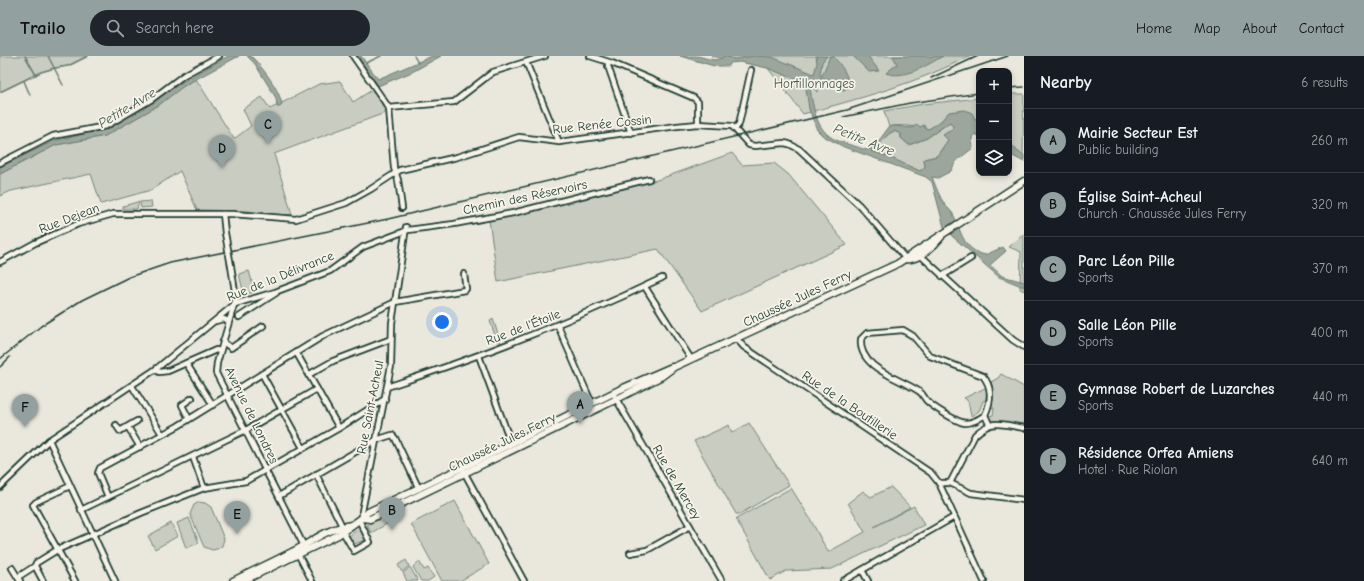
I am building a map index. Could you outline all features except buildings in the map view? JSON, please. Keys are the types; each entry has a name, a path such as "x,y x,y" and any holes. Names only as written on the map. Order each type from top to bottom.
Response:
{"main road":[{"name":"Chaussée Jules Ferry","path":"243,581 361,519 370,519 463,470 615,396 662,376 674,367 918,253 936,243 942,236 1024,181"},
{"name":"Chaussée Jules Ferry","path":"463,470 476,461 511,443 592,404 615,396"},
{"path":"361,519 368,512 463,470"},
{"name":"Chaussée Jules Ferry","path":"233,581 297,552"}],"street":[{"path":"0,163 53,136 106,126 117,121 184,75 219,56"},
{"path":"353,56 389,108 394,172 398,180 402,208"},
{"path":"389,108 454,102 493,72 545,56"},
{"path":"590,56 694,98 698,102 698,124"},
{"path":"526,62 559,142"},
{"path":"608,63 631,133"},
{"path":"752,70 739,124 736,130 747,143 752,146 784,143 799,149 860,206 906,259"},
{"name":"Rue Renée Cossin","path":"394,172 457,157 519,136 559,142 698,124 726,126 736,130"},
{"name":"Rue Dejean","path":"0,262 41,240 81,222 100,216 126,212 223,214 296,219 346,203 391,177 394,172"},
{"name":"Chemin des Réservoirs","path":"405,229 513,213 649,179"},
{"name":"Avenue de Londres","path":"223,214 236,292 235,304 220,351 216,373 305,548"},
{"name":"Rue de la Délivrance","path":"0,487 49,440 156,369 235,304 275,292 330,270 363,247 405,229"},
{"name":"Rue Saint-Acheul","path":"361,519 391,366 391,339 405,229"},
{"path":"918,253 1013,340 1024,347"},
{"path":"942,276 972,258"},
{"path":"108,497 98,470 190,419 322,336 395,302 465,290 464,274"},
{"name":"Rue de l'Étoile","path":"387,387 478,356 558,326 662,278"},
{"path":"645,286 691,359"},
{"path":"239,317 276,293 275,292"},
{"name":"Rue de la Délivrance","path":"210,324 219,319 229,322"},
{"path":"223,342 231,348 263,326"},
{"path":"558,326 592,404"},
{"path":"985,415 977,420 966,423 954,419 927,401 922,393 906,383 897,381 873,366 861,348 861,339 867,333 903,330 913,336 930,356 983,376 990,390 989,403 985,415 989,424"},
{"name":"Rue de la Boutillerie","path":"736,338 744,347 926,469 939,483 984,581"},
{"path":"308,375 333,361 391,339"},
{"path":"156,369 159,372 168,371 216,350 220,351"},
{"path":"296,352 338,428"},
{"path":"478,356 511,443"},
{"path":"186,363 213,405"},
{"path":"262,374 303,448"},
{"path":"132,386 162,434"},
{"path":"81,510 246,430 317,389"},
{"name":"Rue de Mercey","path":"615,396 722,581"},
{"path":"190,419 182,406 192,398"},
{"path":"12,568 19,579 35,566 38,561 57,550 92,534 204,488 246,481 385,399"},
{"path":"116,425 120,431 137,421"},
{"path":"950,483 975,435 989,424 993,423 1024,428"},
{"path":"128,427 140,447"},
{"path":"279,496 376,440 389,435 394,435 419,489"},
{"path":"49,440 115,581"},
{"path":"193,457 204,488"},
{"path":"463,470 524,581"},
{"path":"316,474 355,553 370,542 361,519"},
{"path":"939,483 950,483 971,493 1024,500"},
{"path":"70,486 36,502 33,506 75,581"},
{"path":"843,581 954,517"},
{"path":"630,553 647,550 690,526"},
{"path":"297,552 312,581"},
{"path":"35,566 43,581"},
{"path":"862,570 868,581"}],"green space":[{"path":"0,56 88,56 68,66 41,72 0,92"},
{"name":"Hortillonnages","path":"711,56 969,56 950,66 888,90 803,114 767,67"},
{"path":"196,79 234,139 251,126 243,109 262,97 270,109 319,84 340,81 353,102 372,90 381,102 385,113 274,154 292,214 283,216 248,211 197,210 180,171 151,190 101,204 91,174 11,191 0,196 0,174 56,145 105,136 159,105 177,90"},
{"path":"1012,94 1024,94 1023,155 1012,145"},
{"path":"976,98 976,119 949,112 941,121 929,129 904,126 889,127 884,111 923,104"},
{"path":"950,122 953,129 944,135 948,140 937,156 924,159 925,167 919,172 871,151 894,131 901,134 901,138 909,145 927,138"},
{"path":"732,153 742,165 774,163 788,174 847,245 702,311 658,249 498,282 489,220 657,180"},
{"path":"151,201 152,207 141,208 140,202"},
{"path":"139,202 137,209 123,209 123,206"},
{"path":"1024,234 1024,291 1020,289 1021,252 1009,247"},
{"path":"249,271 255,292 244,294 239,274"},
{"path":"493,319 501,343 498,344 490,321"},
{"path":"1001,374 1024,387 1024,424 991,420 989,416 993,415 994,408 991,407 993,391 991,382 998,378"},
{"path":"987,387 986,401 983,401 979,411 971,416 968,401 964,398"},
{"path":"749,423 789,485 740,514 736,514 694,441 729,425 732,433"},
{"path":"891,487 910,507 874,527 914,506 924,525 832,569 786,571 770,580 736,519 791,488 808,515 828,552 865,532 848,503 863,491 871,497"},
{"path":"455,501 489,564 460,581 442,581 411,524"},
{"path":"199,502 205,503 211,507 224,539 222,546 217,549 212,550 204,547 190,514 194,505"},
{"path":"394,513 397,518 371,533 367,525"},
{"path":"189,518 199,543 186,548 177,523"},
{"path":"171,523 178,536 155,549 148,536"},
{"path":"359,528 366,540 354,544 349,536"},
{"path":"406,560 409,566 402,572 398,565"},
{"path":"419,561 424,570 428,568 434,577 428,581 421,581 413,567"},
{"path":"410,567 418,581 407,581 403,573"}],"shaded area":[{"path":"228,56 239,56 185,85 159,105 105,136 56,145 0,174 0,167 54,141 110,128 184,81"},
{"path":"247,56 251,56 270,79 281,99 282,105 280,107 277,107 276,98 255,64"},
{"path":"356,56 361,56 378,79 432,56 441,56 412,72 378,86"},
{"path":"680,56 696,56 714,60 718,60 724,56 735,59 754,56 772,57 814,74 817,63 816,56 827,56 822,62 820,75 822,76 830,56 833,56 846,74 848,87 844,90 835,87 827,79 820,78 817,92 814,87 810,88 814,110 820,125 829,136 836,140 866,150 878,142 889,127 894,126 912,128 917,124 920,127 924,125 925,128 929,129 941,121 949,112 965,110 972,113 976,119 976,134 972,137 973,148 956,161 951,171 938,178 932,177 941,198 953,214 967,244 972,249 985,255 1003,247 1006,251 990,265 1002,276 1024,282 1024,287 999,277 952,236 944,227 932,182 926,177 844,147 823,136 817,130 809,109 806,88 798,80 767,68 740,62 730,63 729,66 714,66","holes":["950,122 953,129 943,135 948,140 937,156 924,159 925,167 920,171 889,157 871,151 894,131 901,134 901,138 909,145 927,138"]},
{"path":"853,56 868,56 879,71 869,72"},
{"path":"893,56 943,56 908,73 893,75 886,73 897,64"},
{"path":"1012,145 1018,152 1024,155 1024,162 1012,156"}],"waterway":[{"path":"25,56 36,75"},
{"path":"48,56 63,85"},
{"path":"0,92 41,72 68,66 88,56"},
{"path":"366,63 381,56"},
{"path":"414,56 418,63"},
{"path":"24,81 30,95"}],"railway":[{"path":"931,78 978,56"},
{"path":"0,359 41,326 82,300 129,277 170,263 388,219 847,110 1008,56"},
{"path":"1012,88 1024,87"},
{"path":"843,117 910,103 976,93"},
{"path":"0,367 10,357"}],"place":[{"name":"Parc Léon Pille","path":"268,144"},
{"name":"Salle Léon Pille","path":"222,168"},
{"name":"Mairie Secteur Est","path":"580,424"},
{"name":"Résidence Orfea Amiens","path":"25,427"},
{"name":"Église Saint-Acheul","path":"392,530"},
{"name":"Gymnase Robert de Luzarches","path":"237,534"}],"water label":[{"name":"Petite Avre","path":"127,108"},
{"name":"Petite Avre","path":"864,140"}]}
